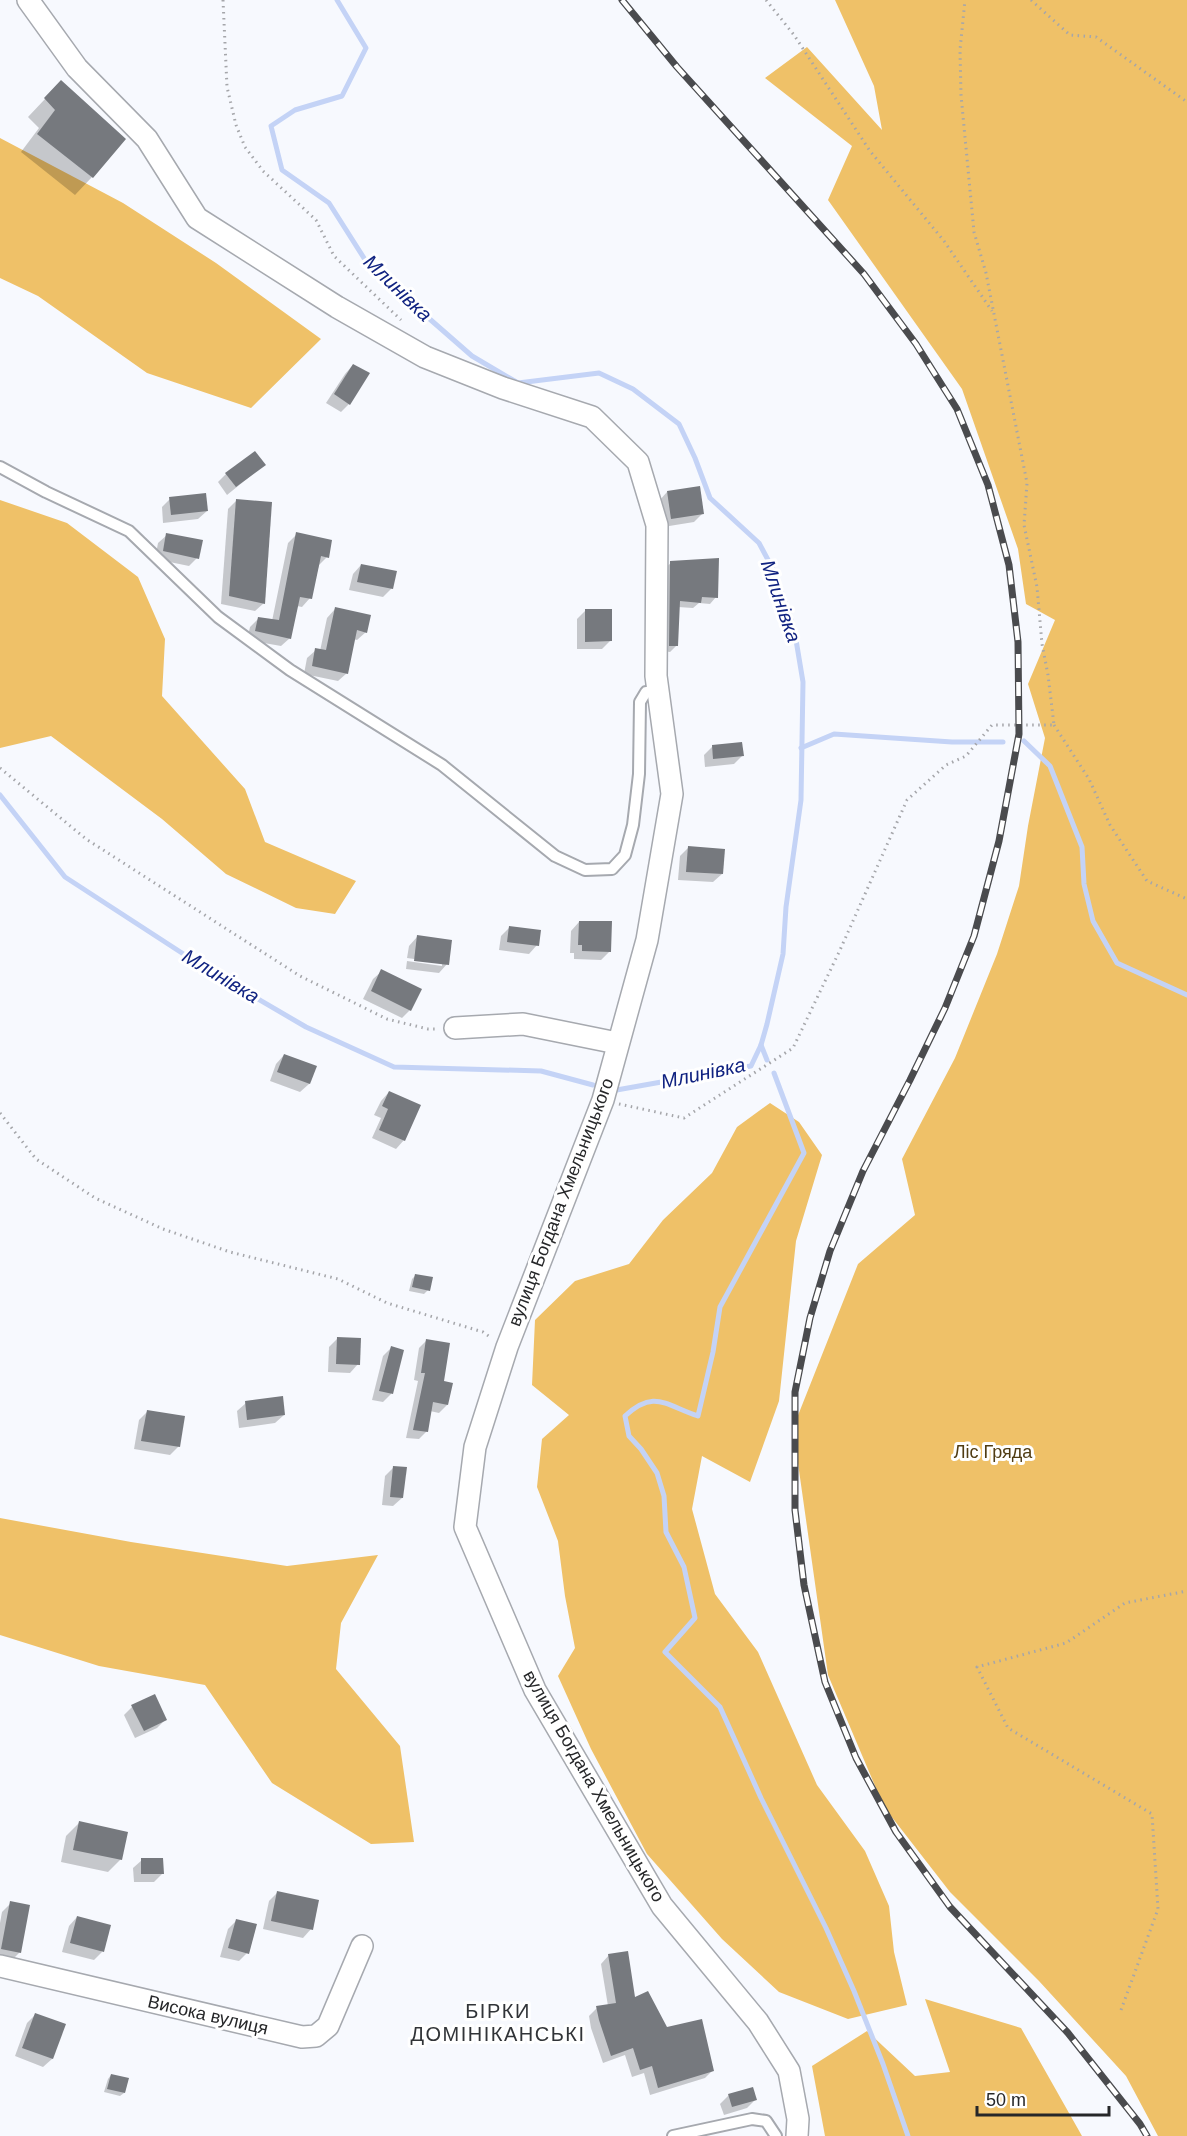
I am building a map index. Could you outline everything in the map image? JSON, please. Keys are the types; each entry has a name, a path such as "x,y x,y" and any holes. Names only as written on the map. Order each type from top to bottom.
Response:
{"street":[{"name":"вулиця Богдана Хмельницького","path":"28,0 77,68 147,139 197,218 337,307 425,357 502,388 592,417 638,462 657,525 656,676 672,794 646,940 603,1100 507,1347 475,1447 465,1527 535,1690 662,1906 758,2022 789,2071 798,2120 797,2136"},
{"path":"455,1028 523,1024 617,1044"},
{"name":"Висока вулиця","path":"0,1966 302,2037 316,2036 328,2026 362,1946"}],"lane":[{"path":"0,466 74,506 129,531 218,617 290,670 442,765 555,856 585,870 612,869 625,855 633,825 639,774 640,702 646,692 658,692"},
{"path":"673,2136 752,2120 766,2121 776,2136"}],"path":[{"path":"223,0 227,87 236,125 245,147 263,171 316,220 334,256 400,318 406,327"},
{"path":"766,0 794,35 870,151 944,241 994,314"},
{"path":"965,0 960,50 964,130 974,232 994,314 1027,483 1024,525 1036,587 1054,725 1089,780 1110,825 1147,881 1187,899"},
{"path":"1031,0 1070,35 1096,37 1187,102"},
{"path":"603,1100 684,1118 793,1048 907,800 946,765 966,756 992,725 1054,725"},
{"path":"0,768 86,840 300,976 387,1019 428,1029 455,1028"},
{"path":"0,1113 36,1159 95,1198 163,1229 230,1252 338,1279 387,1303 483,1332 507,1347"},
{"path":"1121,2010 1158,1909 1152,1814 1008,1728 977,1667 1066,1643 1125,1603 1187,1591"}],"green space":[{"name":"Ліс Гряда","path":"835,0 1187,0 1187,2136 1158,2136 1126,2076 1039,1981 950,1892 884,1807 828,1675 793,1428 858,1264 915,1215 902,1159 955,1058 997,954 1019,886 1045,738 1028,684 1055,620 1026,604 1018,549 962,389 828,200 852,146 765,78 807,47 882,130 874,86"},
{"path":"0,138 123,203 216,263 321,339 251,408 147,373 38,296 0,278"},
{"path":"0,500 67,523 138,577 165,639 162,696 245,789 265,842 356,881 335,914 296,908 226,874 162,819 51,736 0,748"},
{"path":"770,1103 799,1122 822,1155 796,1241 779,1401 750,1482 702,1456 692,1509 715,1594 758,1652 817,1785 865,1851 889,1906 894,1952 907,2005 848,2019 779,1992 722,1939 647,1854 591,1749 558,1676 575,1648 558,1541 537,1487 542,1439 569,1415 532,1385 535,1320 575,1281 629,1264 663,1220 712,1173 737,1127"},
{"path":"0,1518 131,1542 287,1566 378,1555 341,1623 336,1669 400,1746 414,1842 371,1844 272,1783 205,1685 99,1666 0,1635"},
{"path":"925,1999 1021,2028 1082,2136 825,2136 812,2066 867,2031 915,2076 950,2072"}],"building":[{"path":"61,80 126,139 93,178 37,134 55,110 44,98"},
{"path":"353,364 370,373 350,405 334,394"},
{"path":"255,451 266,465 236,487 225,473"},
{"path":"700,486 704,514 671,519 667,491"},
{"path":"206,493 208,511 171,515 169,497"},
{"path":"236,499 272,502 265,604 229,596"},
{"path":"296,532 332,540 329,558 321,556 312,599 300,597 291,639 255,631 258,617 279,620"},
{"path":"166,533 203,540 199,559 163,551"},
{"path":"719,558 718,598 702,597 701,603 680,601 678,646 669,646 670,561"},
{"path":"361,564 397,571 393,589 357,582"},
{"path":"335,607 371,615 367,633 357,630 348,674 312,666 315,648 326,650"},
{"path":"585,609 612,609 612,641 585,642"},
{"path":"742,742 744,756 713,759 712,745"},
{"path":"688,846 725,849 723,874 686,872"},
{"path":"579,921 612,921 611,952 582,951 582,945 578,945"},
{"path":"509,926 541,930 539,946 507,942"},
{"path":"417,935 452,940 449,965 414,961"},
{"path":"381,969 422,989 411,1011 371,991"},
{"path":"284,1054 317,1066 310,1084 277,1072"},
{"path":"389,1091 421,1105 405,1141 379,1130 388,1109 382,1106"},
{"path":"415,1274 433,1277 430,1291 412,1287"},
{"path":"337,1337 361,1338 360,1365 336,1364"},
{"path":"426,1339 450,1343 444,1381 453,1383 448,1405 433,1402 428,1432 413,1430 425,1373 421,1373"},
{"path":"391,1346 404,1350 393,1394 379,1391"},
{"path":"283,1396 285,1415 247,1420 245,1401"},
{"path":"147,1410 185,1416 180,1447 141,1441"},
{"path":"393,1466 407,1467 403,1498 390,1497"},
{"path":"155,1694 167,1720 144,1731 131,1705"},
{"path":"79,1821 128,1832 122,1860 73,1850"},
{"path":"141,1858 163,1858 164,1874 141,1874"},
{"path":"277,1891 319,1900 313,1930 271,1921"},
{"path":"10,1901 30,1905 21,1953 1,1949"},
{"path":"77,1916 111,1925 104,1952 70,1943"},
{"path":"236,1919 257,1924 249,1954 228,1948"},
{"path":"628,1951 635,1997 648,1991 667,2027 702,2019 714,2071 658,2088 652,2066 640,2070 633,2048 611,2056 596,2006 616,2003 608,1954"},
{"path":"35,2013 66,2024 53,2059 22,2048"},
{"path":"111,2074 129,2078 125,2093 107,2089"},
{"path":"753,2087 757,2100 732,2107 728,2094"}],"waterway":[{"name":"Млинівка","path":"337,0 366,48 342,96 295,110 271,126 282,170 329,203 369,266 472,356 518,383 599,373 633,389 679,424 710,498 759,543 775,573 794,628 803,682 801,800 786,907 783,954 761,1045 751,1066 611,1091"},
{"path":"801,748 834,734 952,742 1003,742"},
{"path":"1024,741 1050,766 1082,847 1084,884 1093,921 1117,963 1187,995"},
{"name":"Млинівка","path":"0,795 65,877 205,968 306,1027 394,1067 541,1071 593,1085"},
{"path":"761,1045 767,1060"},
{"path":"774,1073 804,1153 720,1307 713,1352 698,1416 668,1404 652,1401 644,1403 625,1416 629,1436 657,1473 664,1496 666,1532 684,1567 695,1618 665,1652 720,1707 854,1991 908,2136"}],"railway":[{"path":"622,0 677,67 864,274 916,344 957,409 988,485 1009,565 1018,642 1019,734 999,841 974,936 945,1008 863,1171 830,1251 810,1318 795,1392 795,1510 804,1585 825,1682 856,1758 896,1832 950,1907 1068,2033 1147,2136"}],"district":[{"name":"БІРКИ ДОМІНІКАНСЬКІ","path":"498,2022"}]}
